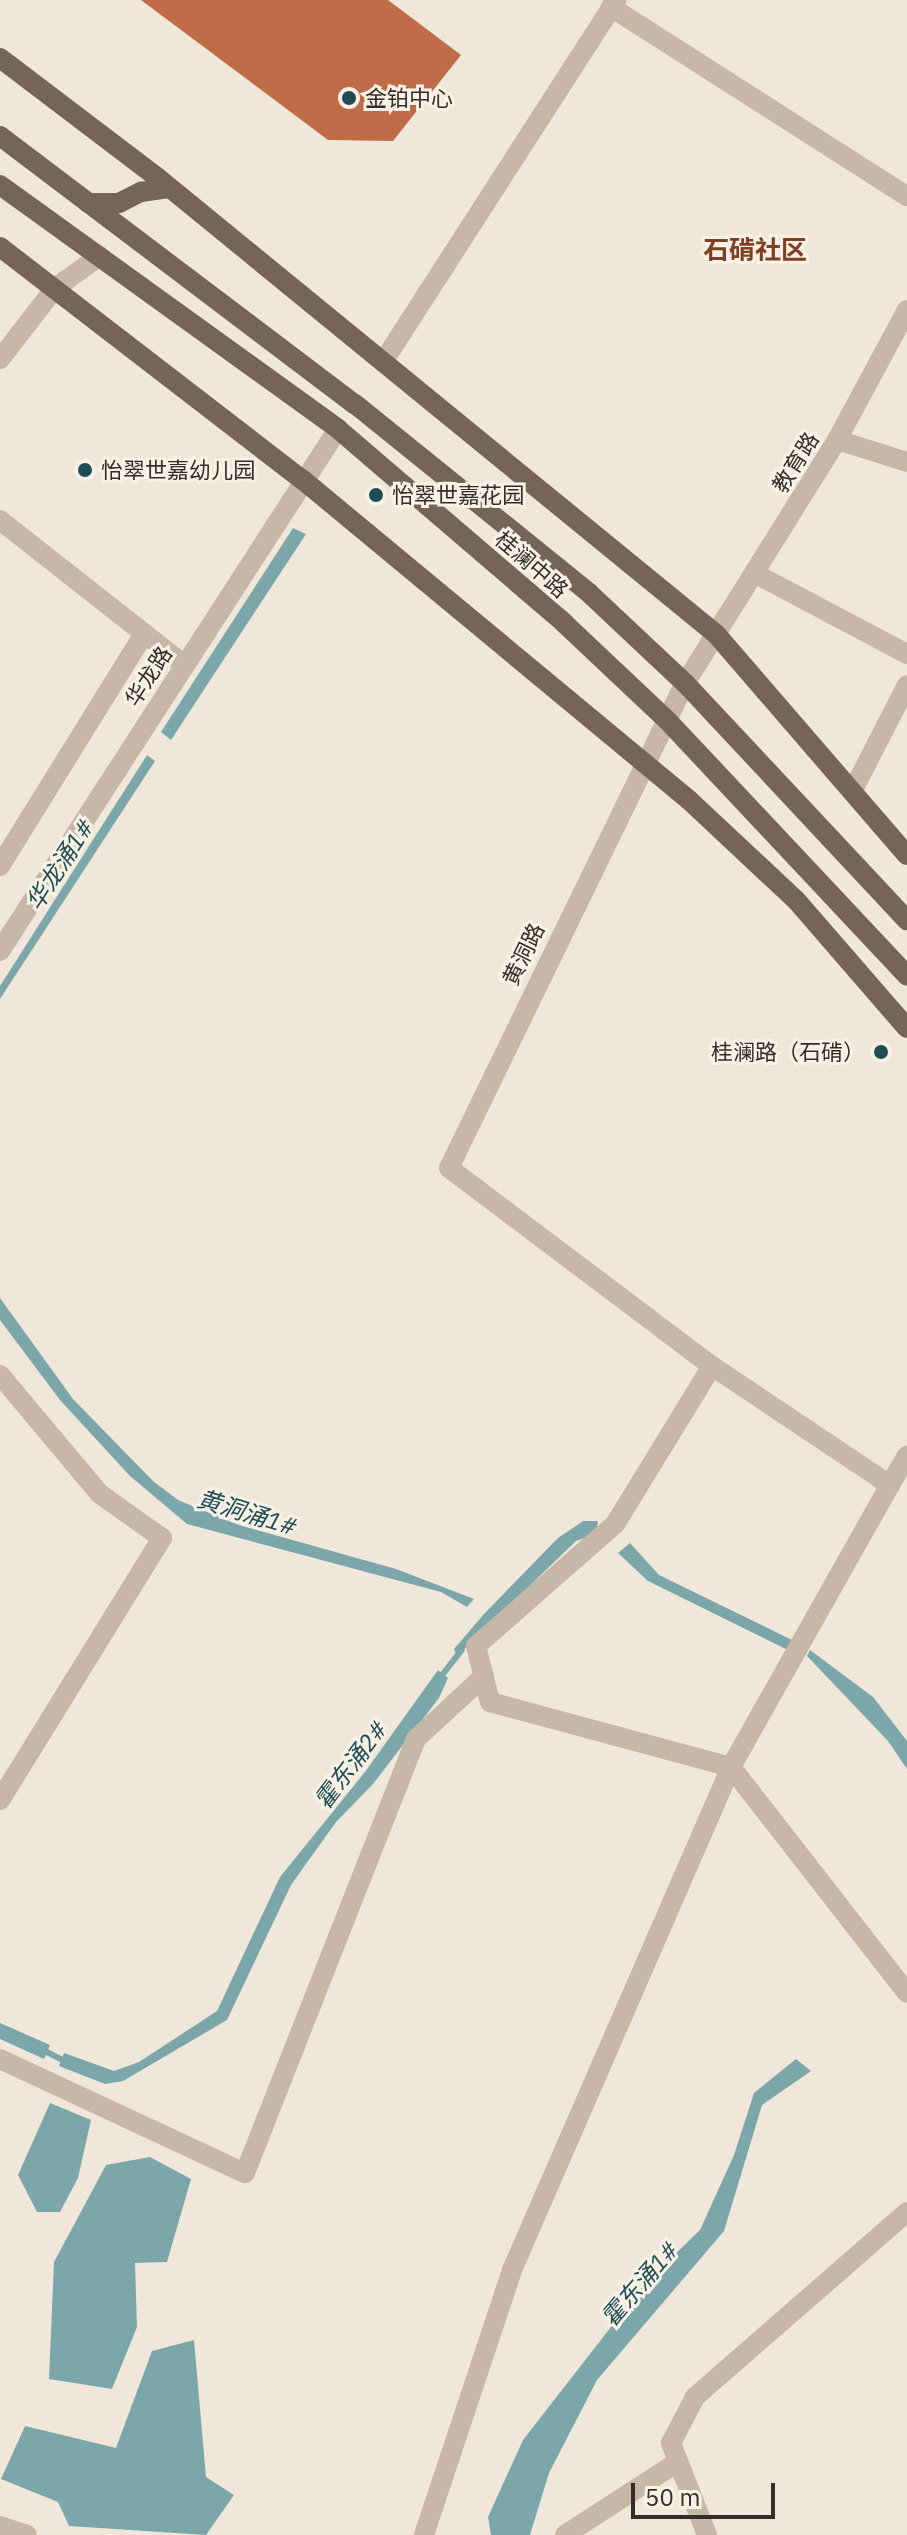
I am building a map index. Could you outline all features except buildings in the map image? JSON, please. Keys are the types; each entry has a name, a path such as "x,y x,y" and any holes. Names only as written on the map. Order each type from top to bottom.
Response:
{"main road":[{"path":"0,58 169,188 716,634 907,855"},
{"name":"桂澜中路","path":"0,136 367,414 589,593 685,683 907,920"},
{"name":"桂澜中路","path":"0,185 338,429 564,623 667,720 907,976"},
{"path":"88,203 119,203 141,192 169,188"},
{"path":"0,247 303,480 645,763 796,900 907,1028"}],"street":[{"path":"383,362 613,4 907,196"},
{"path":"0,359 55,288 100,256"},
{"name":"教育路","path":"685,683 837,440 907,310"},
{"name":"华龙路","path":"0,951 338,429"},
{"path":"837,440 907,462"},
{"path":"0,520 184,665"},
{"path":"754,573 907,654"},
{"path":"0,866 144,634"},
{"name":"黄洞路","path":"685,683 449,1168 712,1366"},
{"path":"852,792 907,685"},
{"path":"890,1485 712,1366 615,1524 476,1646 490,1702 731,1767 907,1993"},
{"path":"0,1375 100,1494 162,1538 0,1800"},
{"path":"424,2535 512,2270 731,1767 907,1455"},
{"path":"0,2059 245,2173 416,1739 484,1676"},
{"path":"707,2535 671,2443 695,2397 907,2212"},
{"path":"565,2535 678,2462"},
{"path":"0,2526 27,2535"}],"water":[{"path":"293,528 306,534 171,740 161,732"},
{"path":"147,755 155,761 0,999 0,986"},
{"path":"0,1298 73,1399 153,1481 178,1500 239,1525 396,1569 474,1599 467,1607 441,1592 187,1524 130,1476 60,1400 0,1320"},
{"path":"583,1521 598,1521 596,1534 576,1541 457,1656 454,1649 484,1614 558,1538"},
{"path":"630,1543 659,1575 796,1642 790,1651 648,1581 618,1553"},
{"path":"810,1650 873,1697 907,1741 907,1769 888,1741 807,1656"},
{"path":"438,1670 448,1678 439,1698 373,1784 336,1822 291,1885 227,2020 123,2081 105,2084 59,2066 64,2053 114,2071 139,2062 217,2011 280,1877 365,1772"},
{"path":"0,2023 50,2045 44,2059 0,2039"},
{"path":"796,2059 811,2071 762,2105 724,2231 597,2380 549,2473 530,2535 491,2535 488,2517 523,2440 646,2282 700,2230 734,2155 754,2093"},
{"path":"50,2103 91,2120 78,2178 60,2212 37,2212 18,2175"},
{"path":"150,2157 191,2179 167,2262 135,2263 137,2327 112,2389 49,2379 54,2262 106,2165"},
{"path":"194,2340 206,2477 234,2495 206,2535 69,2526 58,2502 1,2479 25,2426 116,2448 152,2351"}],"waterway":[{"name":"霍东涌2#","path":"439,1679 462,1650"},
{"path":"43,2050 65,2061"}],"place":[{"name":"金铂中心","path":"349,98"},
{"name":"怡翠世嘉幼儿园","path":"85,470"},
{"name":"怡翠世嘉花园","path":"376,495"},
{"name":"桂澜路（石𬒔）","path":"881,1052"}],"district":[{"name":"石𬒔社区","path":"755,250"}],"water label":[{"name":"华龙涌1#","path":"60,865"},
{"name":"黄洞涌1#","path":"247,1513"},
{"name":"霍东涌1#","path":"640,2284"}]}
